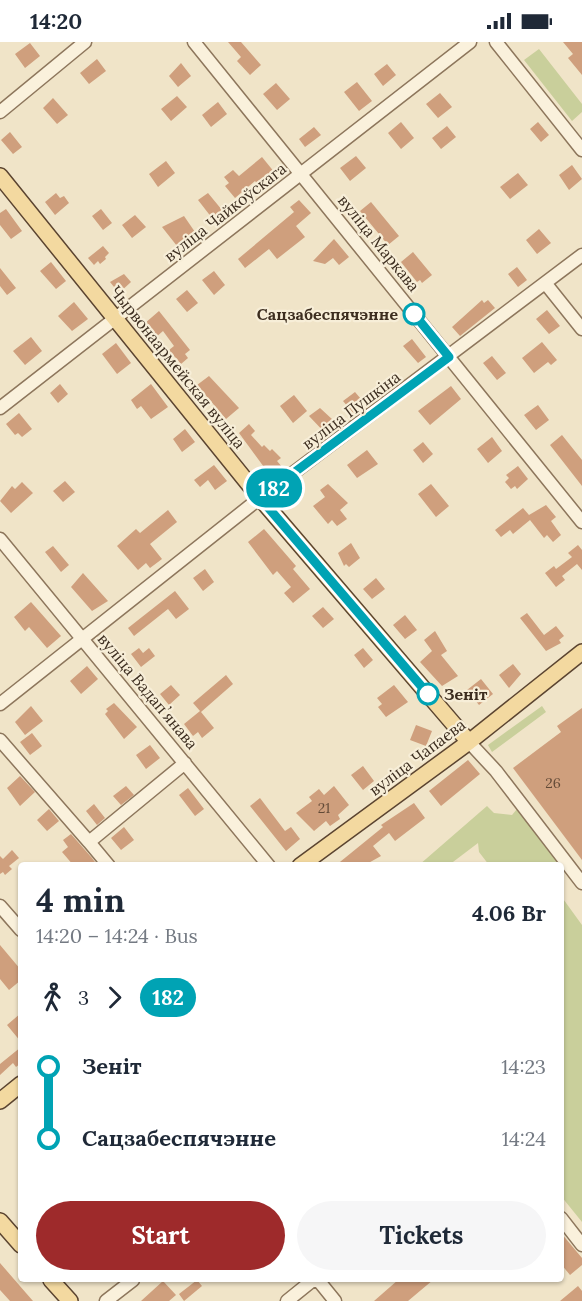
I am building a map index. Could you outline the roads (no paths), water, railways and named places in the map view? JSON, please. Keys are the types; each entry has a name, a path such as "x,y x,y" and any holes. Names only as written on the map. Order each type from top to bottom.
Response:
{"main road":[{"name":"Чырвонаармейская вуліца","path":"0,176 260,498 469,742"},
{"name":"вуліца Чапаева","path":"305,862 469,742 582,652"},
{"path":"0,1101 18,1086"},
{"path":"0,1221 18,1242"},
{"path":"53,1282 70,1301"}],"street":[{"path":"0,112 85,42"},
{"name":"вуліца Маркава","path":"194,42 582,522"},
{"name":"вуліца Чайкоўскага","path":"0,408 470,42"},
{"path":"496,42 582,150"},
{"name":"вуліца Пушкіна","path":"0,704 260,498 582,255"},
{"path":"546,284 582,329"},
{"name":"вуліца Вадапʼянава","path":"0,539 266,862"},
{"path":"0,740 106,862"},
{"name":"Чырвонаармейская вуліца","path":"469,742 496,771 582,883"},
{"path":"89,842 186,763"},
{"path":"0,906 18,927"},
{"path":"564,1222 582,1245"},
{"path":"106,1301 130,1282"},
{"path":"287,1301 311,1282"},
{"path":"320,1282 335,1301"}],"place":[{"name":"Сацзабеспячэнне","path":"414,314"},
{"name":"Зеніт","path":"428,694"}]}
